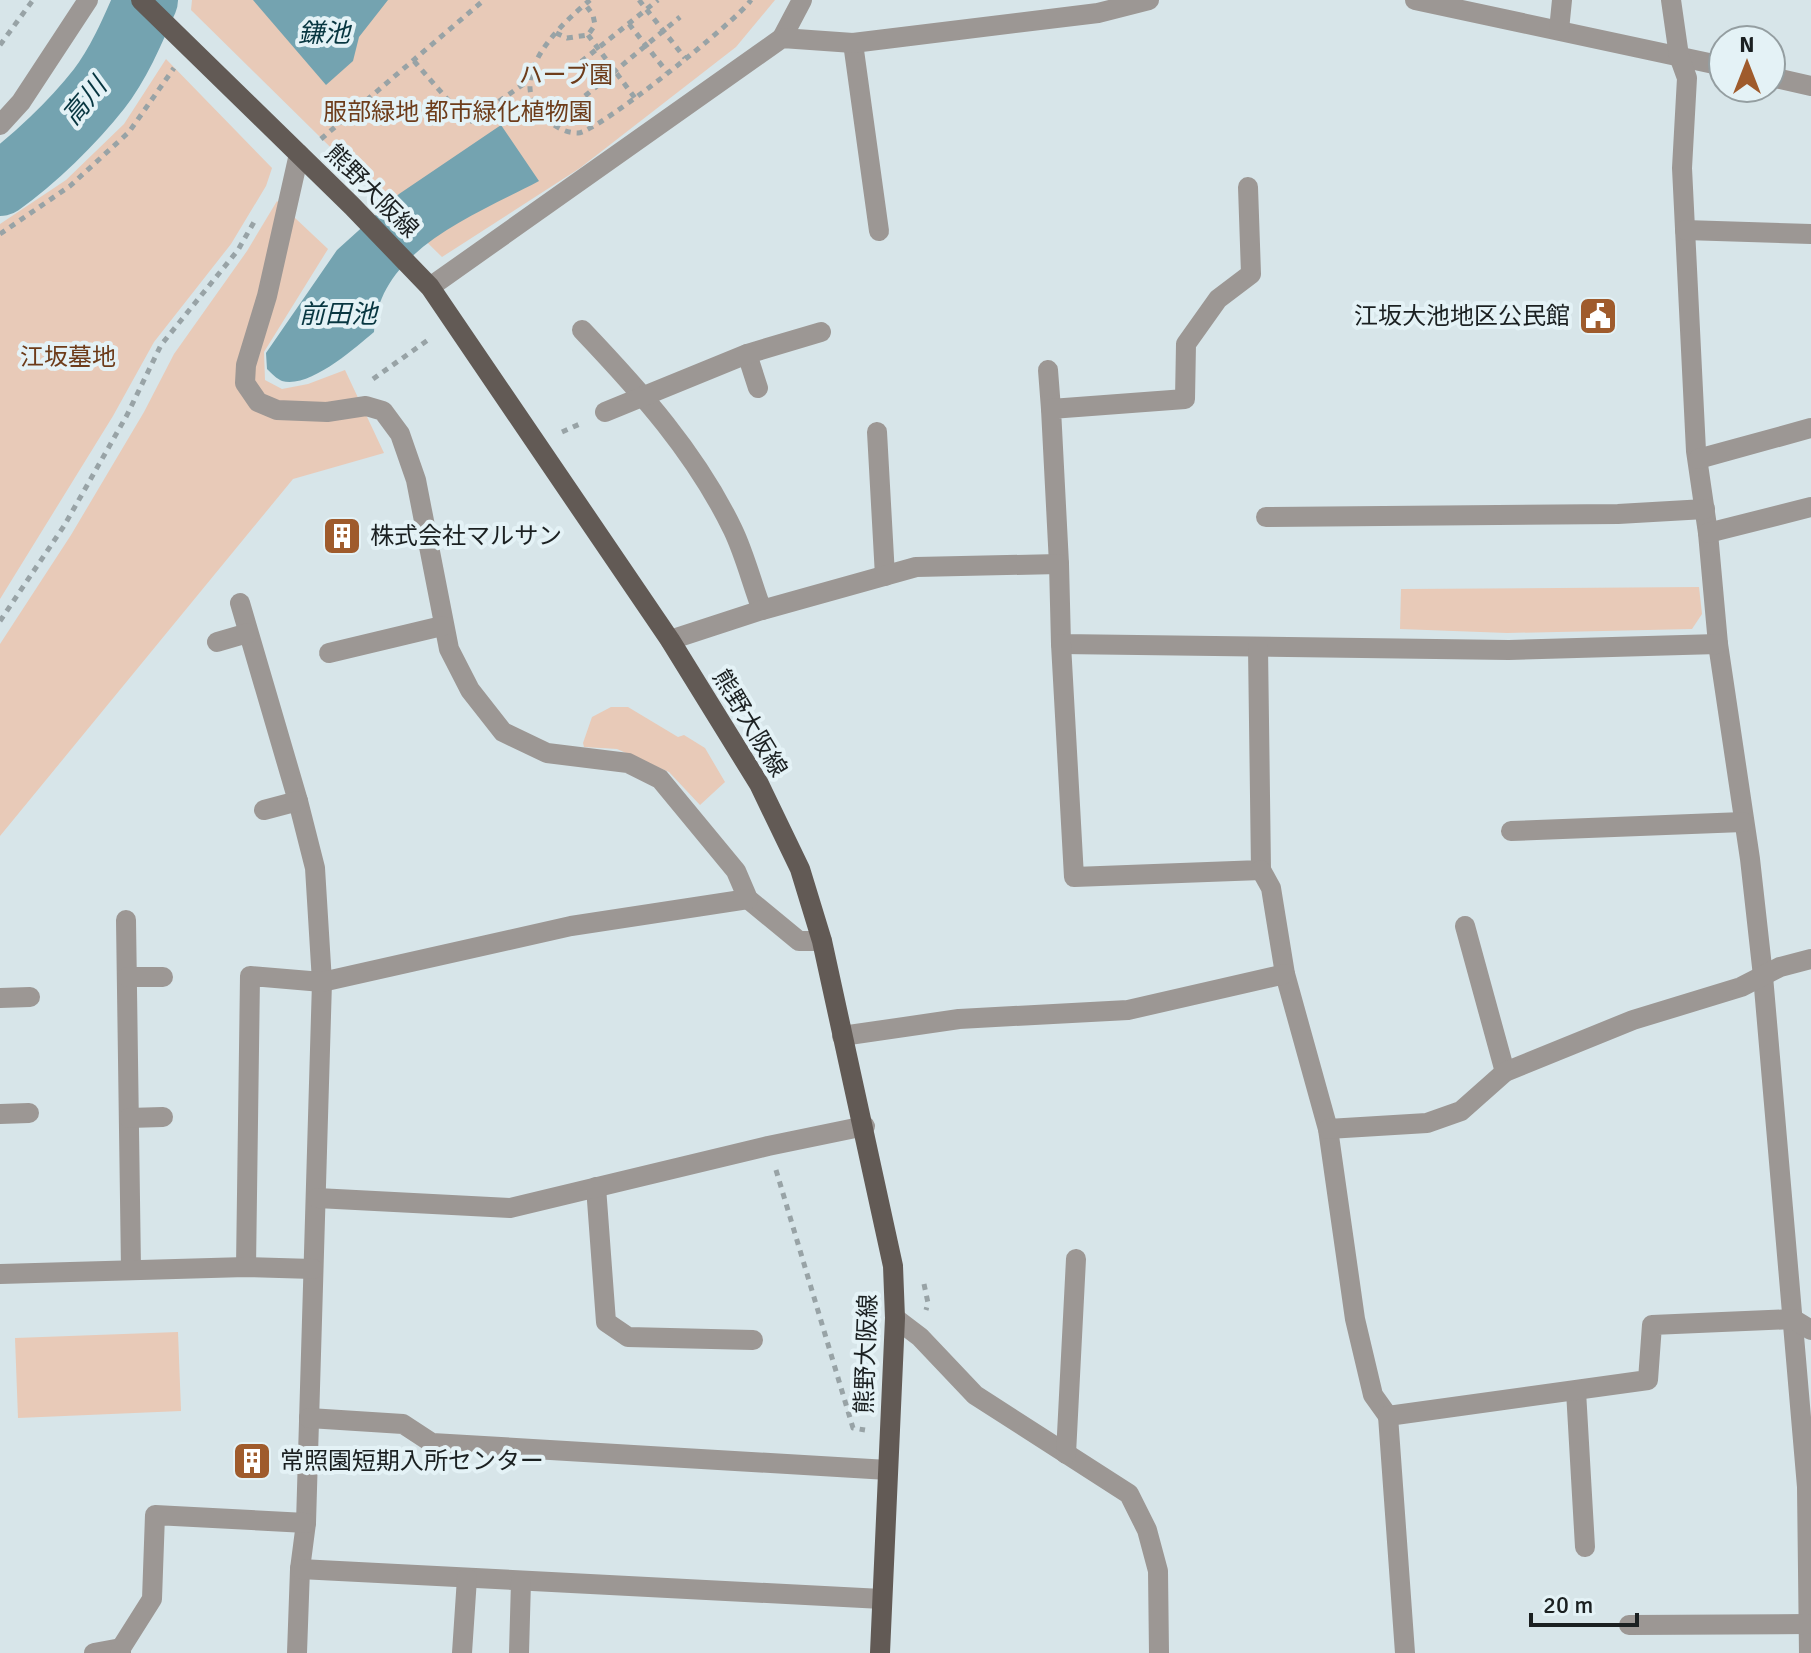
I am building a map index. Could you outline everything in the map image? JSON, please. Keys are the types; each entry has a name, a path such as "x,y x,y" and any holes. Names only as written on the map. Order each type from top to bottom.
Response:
{"main road":[{"name":"熊野大阪線","path":"141,0 352,206 424,282 670,640 759,784 800,869 822,941 865,1126 893,1266 895,1318 880,1653"}],"street":[{"path":"0,125 21,102 88,0"},
{"path":"424,282 782,38 802,0"},
{"path":"782,38 853,43 1098,13 1149,0"},
{"path":"1415,0 1707,62"},
{"path":"1559,30 1562,0"},
{"path":"1671,0 1679,56 1687,78 1682,168 1698,459 1718,644 1750,859 1802,1324 1809,1487 1809,1653"},
{"path":"853,43 879,231"},
{"path":"1787,81 1811,86"},
{"path":"299,154 267,296 246,365 245,383 258,402 277,410 327,412 366,406 383,411 400,434 416,480 442,626 449,649 470,690 503,732 547,753 628,763 660,779 736,871 748,899 799,941 822,941"},
{"path":"1051,409 1185,399 1186,344 1218,299 1251,274 1248,187"},
{"path":"1685,230 1811,234"},
{"path":"582,330 643,395 689,454 733,530 762,610"},
{"path":"605,412 747,354 821,332"},
{"path":"747,354 758,388"},
{"path":"1048,370 1074,877 1261,870"},
{"path":"1698,459 1811,428"},
{"path":"877,432 885,576"},
{"path":"1708,533 1811,507"},
{"path":"1266,517 1618,514 1705,509"},
{"path":"670,640 762,610 916,567 1059,564"},
{"path":"240,603 315,868 322,982 306,1523 300,1569 297,1653"},
{"path":"329,653 442,626"},
{"path":"217,642 248,633"},
{"path":"1061,644 1509,650 1718,644"},
{"path":"1258,647 1261,870 1271,888 1285,974 1328,1129 1355,1319 1373,1395 1388,1416 1405,1653"},
{"path":"264,810 298,801"},
{"path":"1511,831 1743,822"},
{"path":"246,1267 250,976 322,982 571,926 748,899"},
{"path":"126,920 131,1269"},
{"path":"1465,926 1505,1072"},
{"path":"1328,1129 1427,1123 1461,1111 1505,1072 1633,1020 1741,987 1780,967 1811,959"},
{"path":"842,1036 959,1019 1128,1010 1285,974"},
{"path":"127,977 163,977"},
{"path":"0,998 30,997"},
{"path":"0,1114 29,1113"},
{"path":"129,1118 163,1117"},
{"path":"317,1198 510,1208 865,1126"},
{"path":"596,1187 606,1322 628,1337 753,1340"},
{"path":"1066,1454 1076,1259"},
{"path":"0,1274 246,1267 313,1269"},
{"path":"895,1318 920,1337 975,1395 1129,1494 1147,1530 1158,1571 1159,1653"},
{"path":"1388,1416 1648,1380 1652,1325 1802,1324"},
{"path":"1576,1391 1585,1547"},
{"path":"309,1418 403,1424 432,1443 888,1470"},
{"path":"94,1653 121,1650 152,1599 155,1515 306,1523"},
{"path":"300,1569 882,1599"},
{"path":"462,1653 467,1578"},
{"path":"519,1653 521,1581"},
{"path":"1629,1625 1808,1624"}],"path":[{"path":"0,45 33,0"},
{"path":"318,142 484,0"},
{"path":"639,0 685,58"},
{"path":"572,69 658,0"},
{"path":"556,33 567,38 588,35 595,25 588,2 556,33 534,64 528,81 532,99 542,115 565,132 582,133 605,121 685,58 749,3 742,0"},
{"path":"585,96 680,17"},
{"path":"629,24 667,72"},
{"path":"588,35 635,98"},
{"path":"414,61 468,123 528,81"},
{"path":"0,234 70,186 129,132 176,65"},
{"path":"0,621 64,526 127,415 161,345 238,250 260,210"},
{"path":"428,328 437,341"},
{"path":"366,406 371,380 428,340"},
{"path":"768,1146 853,1428 867,1431"},
{"path":"866,1468 867,1416"}],"green space":[{"name":"服部緑地 都市緑化植物園","path":"192,0 775,0 736,47 580,168 442,257 191,10"},
{"name":"江坂墓地","path":"166,59 272,168 266,186 231,244 154,342 113,416 0,599 0,224 66,180 124,124"},
{"path":"277,201 328,249 264,352 265,380 282,389 308,384 345,370 384,453 293,479 0,836 0,644 71,535 144,412 174,354 247,251"},
{"path":"1699,587 1702,614 1692,629 1507,633 1400,629 1401,589"},
{"path":"611,707 628,707 678,737 684,735 705,748 725,782 700,805 669,772 617,749 584,747 592,717"},
{"path":"178,1332 181,1411 18,1418 15,1338"}],"water":[{"name":"鎌池","path":"253,0 388,0 359,37 353,61 326,85"},
{"name":"前田池","path":"501,125 539,181 460,222 412,257 393,278 380,303 374,332 344,357 318,373 293,382 282,381 272,374 267,369 266,353 337,250 399,194"}],"waterway":[{"name":"高川","path":"0,184 52,140 99,89 119,57 146,0"}],"place":[{"name":"江坂大池地区公民館","path":"1598,316"},
{"name":"株式会社マルサン","path":"342,536"},
{"name":"常照園短期入所センター","path":"252,1461"}],"park label":[{"name":"ハーブ園","path":"566,75"}]}
